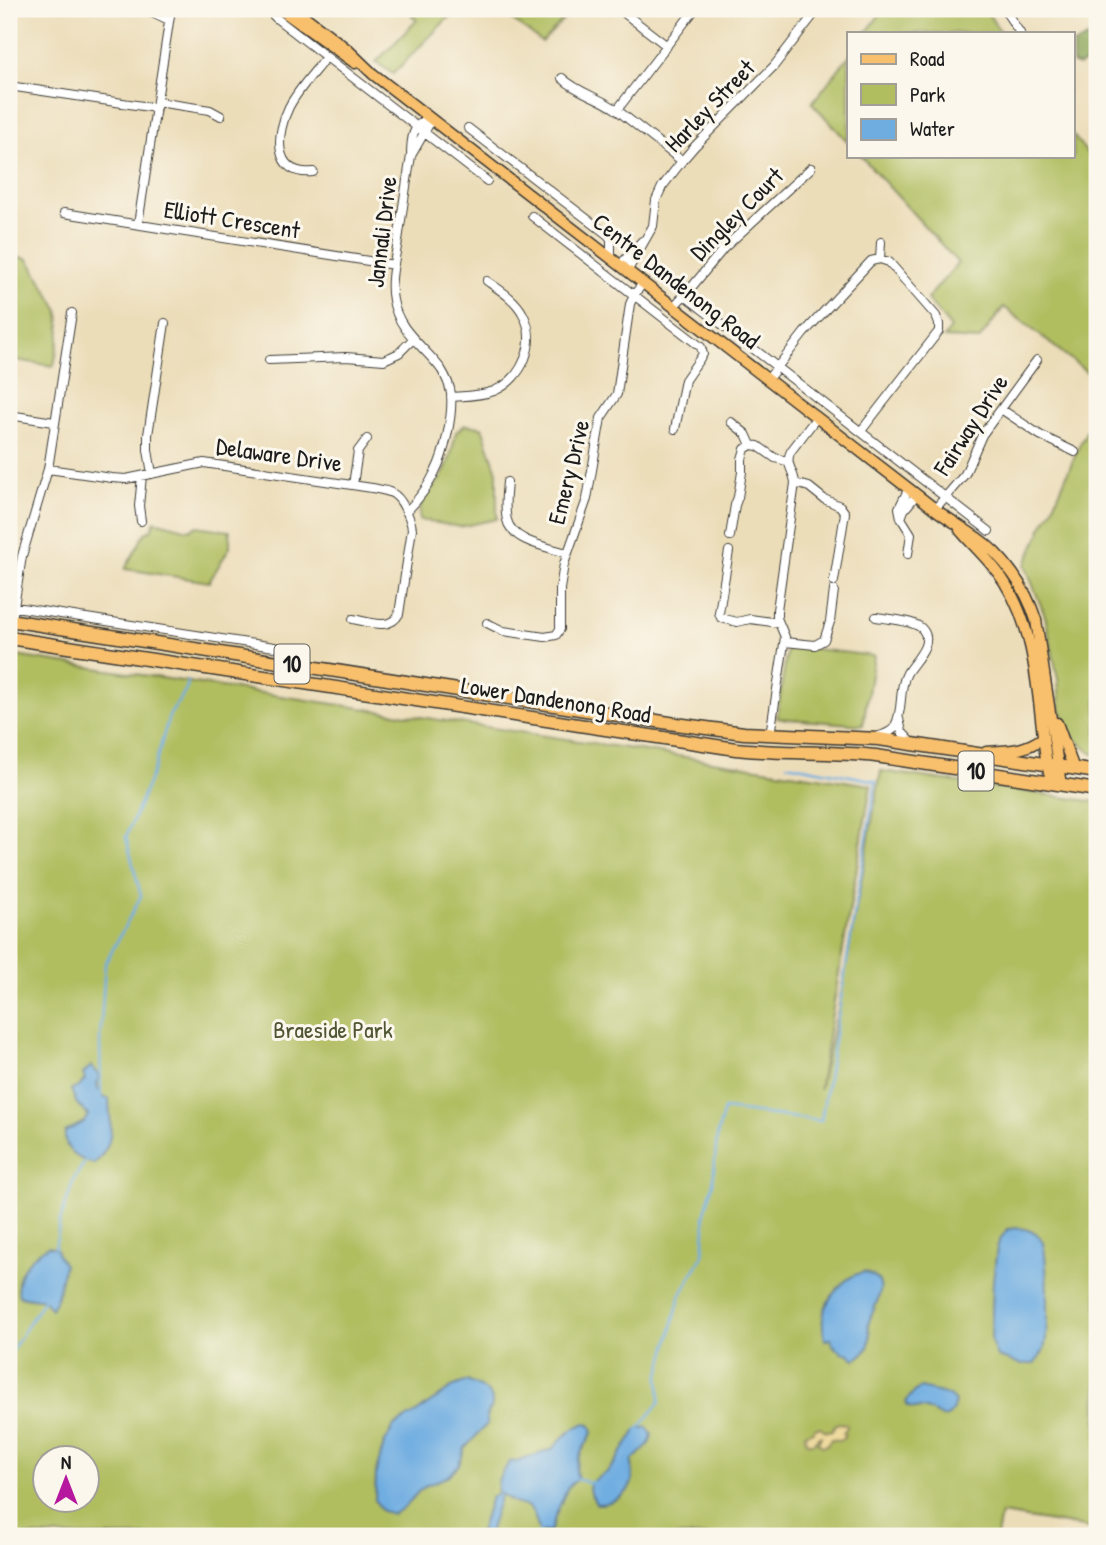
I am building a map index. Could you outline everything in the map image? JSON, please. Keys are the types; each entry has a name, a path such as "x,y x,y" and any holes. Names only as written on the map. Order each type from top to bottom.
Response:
{"highway":[{"name":"Lower Dandenong Road","path":"10,620 676,724 770,735 874,739 1097,772"},
{"name":"Lower Dandenong Road","path":"9,638 736,749 866,755 1097,790"}],"main road":[{"name":"Centre Dandenong Road","path":"280,9 343,56 373,74"},
{"name":"Centre Dandenong Road","path":"295,9 348,50 373,74 953,523 978,538 1000,559 1013,574 1034,612 1050,704 1052,766"},
{"name":"Centre Dandenong Road","path":"953,523 991,563 1021,610 1028,633 1043,738 1056,784"},
{"path":"1050,704 1074,769"},
{"path":"976,753 1021,749 1043,738"}],"street":[{"path":"145,9 169,20"},
{"path":"138,225 171,9"},
{"path":"267,9 487,181"},
{"path":"619,9 667,46"},
{"path":"617,110 695,9"},
{"name":"Harley Street","path":"624,268 653,226 659,193 682,161 767,74 818,9"},
{"path":"1004,9 1019,32"},
{"path":"313,172 304,173 288,167 282,156 281,139 285,116 290,106 326,57"},
{"path":"562,78 572,87 606,102 682,161"},
{"path":"9,86 210,110 221,116"},
{"path":"420,129 422,121 430,118"},
{"path":"468,128 610,237 611,258"},
{"name":"Jannali Drive","path":"405,508 419,497 435,472 443,452 451,397 441,369 406,330 394,307 392,291 411,156 411,138 420,129"},
{"path":"470,149 480,137"},
{"name":"Dingley Court","path":"678,309 691,288 724,248 811,168"},
{"name":"Elliott Crescent","path":"64,213 394,265"},
{"name":"Centre Dandenong Road","path":"532,215 701,347 703,354 685,380 675,429"},
{"path":"880,259 881,242"},
{"path":"768,379 804,333 871,261 880,259 891,264 936,316 939,331 861,431"},
{"path":"451,397 484,394 501,387 515,375 524,360 528,334 524,315 513,300 487,281"},
{"name":"Emery Drive","path":"486,624 503,631 545,637 556,635 561,626 560,589 567,553 587,499 601,418 617,394 629,309 634,295 643,283"},
{"name":"Centre Dandenong Road","path":"686,297 989,531"},
{"path":"9,638 11,607 22,556 48,469 72,313"},
{"path":"152,474 148,435 165,323"},
{"path":"269,360 346,356 384,360 399,353 414,339"},
{"name":"Fairway Drive","path":"935,509 965,474 982,435 1037,360"},
{"path":"1001,409 1040,435 1075,452"},
{"path":"9,415 54,422"},
{"path":"770,735 785,642 777,610 795,483 787,461 791,451 817,417"},
{"path":"731,422 746,434 751,445"},
{"path":"353,485 358,451 367,439"},
{"path":"730,536 745,449 751,445 758,446 775,458 787,461"},
{"name":"Delaware Drive","path":"48,469 118,479 204,463 380,490 405,508"},
{"path":"141,521 139,506 142,476"},
{"path":"507,482 506,517 513,532 523,539 567,553"},
{"path":"785,642 815,645 824,640 830,622 845,513 840,506 824,499 809,486 795,483"},
{"path":"908,554 911,534 899,512 900,504 913,491"},
{"path":"353,620 387,624 398,617 411,537 411,523 405,508"},
{"path":"729,551 719,613 721,618 737,622 750,619 779,623"},
{"path":"11,607 290,650 299,665"},
{"path":"874,739 894,728 899,716 903,682 926,644 923,630 914,624 876,617"},
{"path":"899,716 902,732 913,744"}],"green space":[{"path":"419,9 457,9 393,74 376,62 417,20 412,16"},
{"path":"497,9 574,9 542,42"},
{"path":"884,9 985,9 1000,32 867,32"},
{"path":"1097,33 1097,56 1079,66 1074,64 1074,44"},
{"path":"847,59 847,141 812,103"},
{"path":"1074,136 1097,166 1097,380 1004,307 979,340 944,338 951,328 927,299 958,263 863,158 1074,158"},
{"path":"9,255 28,259 58,309 60,331 54,366 9,359"},
{"path":"1097,411 1097,755 1073,737 1060,709 1058,679 1045,616 1025,565"},
{"path":"465,425 482,427 497,472 497,519 460,527 420,520 420,508 426,496 445,471 456,432"},
{"path":"155,521 189,530 197,526 230,531 230,547 209,582 125,569 145,533 151,530"},
{"path":"792,646 874,656 863,725 777,718 787,649"},
{"name":"Braeside Park","path":"9,655 871,785 819,1090 838,1009 881,771 1097,802 1097,1529 1001,1514 997,1536 9,1536"}],"sand":[{"path":"838,1423 847,1426 843,1439 831,1439 827,1445 822,1446 818,1443 821,1436 814,1443 806,1440 805,1434 815,1428 831,1431"}],"water":[{"path":"91,1066 99,1076 97,1086 103,1098 109,1098 111,1126 106,1148 94,1164 73,1154 65,1139 65,1132 84,1122 88,1115 77,1104 71,1090 79,1087 85,1079 83,1074"},
{"path":"1019,1228 1038,1235 1044,1248 1046,1337 1042,1353 1034,1364 1020,1364 997,1357 991,1341 997,1247 1008,1229"},
{"path":"48,1246 56,1248 64,1265 57,1298 51,1309 44,1300 19,1296 18,1286 21,1272 33,1257"},
{"path":"864,1272 878,1281 880,1293 868,1326 869,1345 863,1354 855,1359 836,1349 831,1339 825,1340 823,1317 828,1302 838,1288 850,1278"},
{"path":"467,1381 485,1390 491,1398 487,1424 465,1448 459,1465 447,1477 427,1485 405,1507 393,1514 382,1511 375,1500 376,1472 384,1444 394,1426 454,1386"},
{"path":"921,1388 952,1398 955,1402 952,1412 944,1417 922,1408 908,1407 908,1398"},
{"path":"585,1423 590,1424 593,1431 576,1467 578,1479 568,1487 551,1530 539,1531 529,1507 514,1503 501,1494 488,1536 479,1536 491,1497 497,1494 499,1479 509,1461 516,1462 553,1449 562,1438"},
{"path":"647,1427 652,1434 650,1443 632,1461 629,1489 616,1499 596,1504 589,1490 590,1483 614,1464 637,1429"}],"waterway":[{"path":"101,1099 100,1039 105,964 141,896 126,837 155,766 169,716 186,690 188,681"},
{"path":"637,1431 660,1402 659,1378 680,1296 703,1255 704,1216 713,1183 717,1136 724,1109 821,1121 876,781 787,764"},
{"path":"55,1248 60,1221 74,1179 86,1160"},
{"path":"9,1355 44,1299"},
{"path":"576,1479 593,1482"},
{"path":"538,1536 541,1528"}]}
